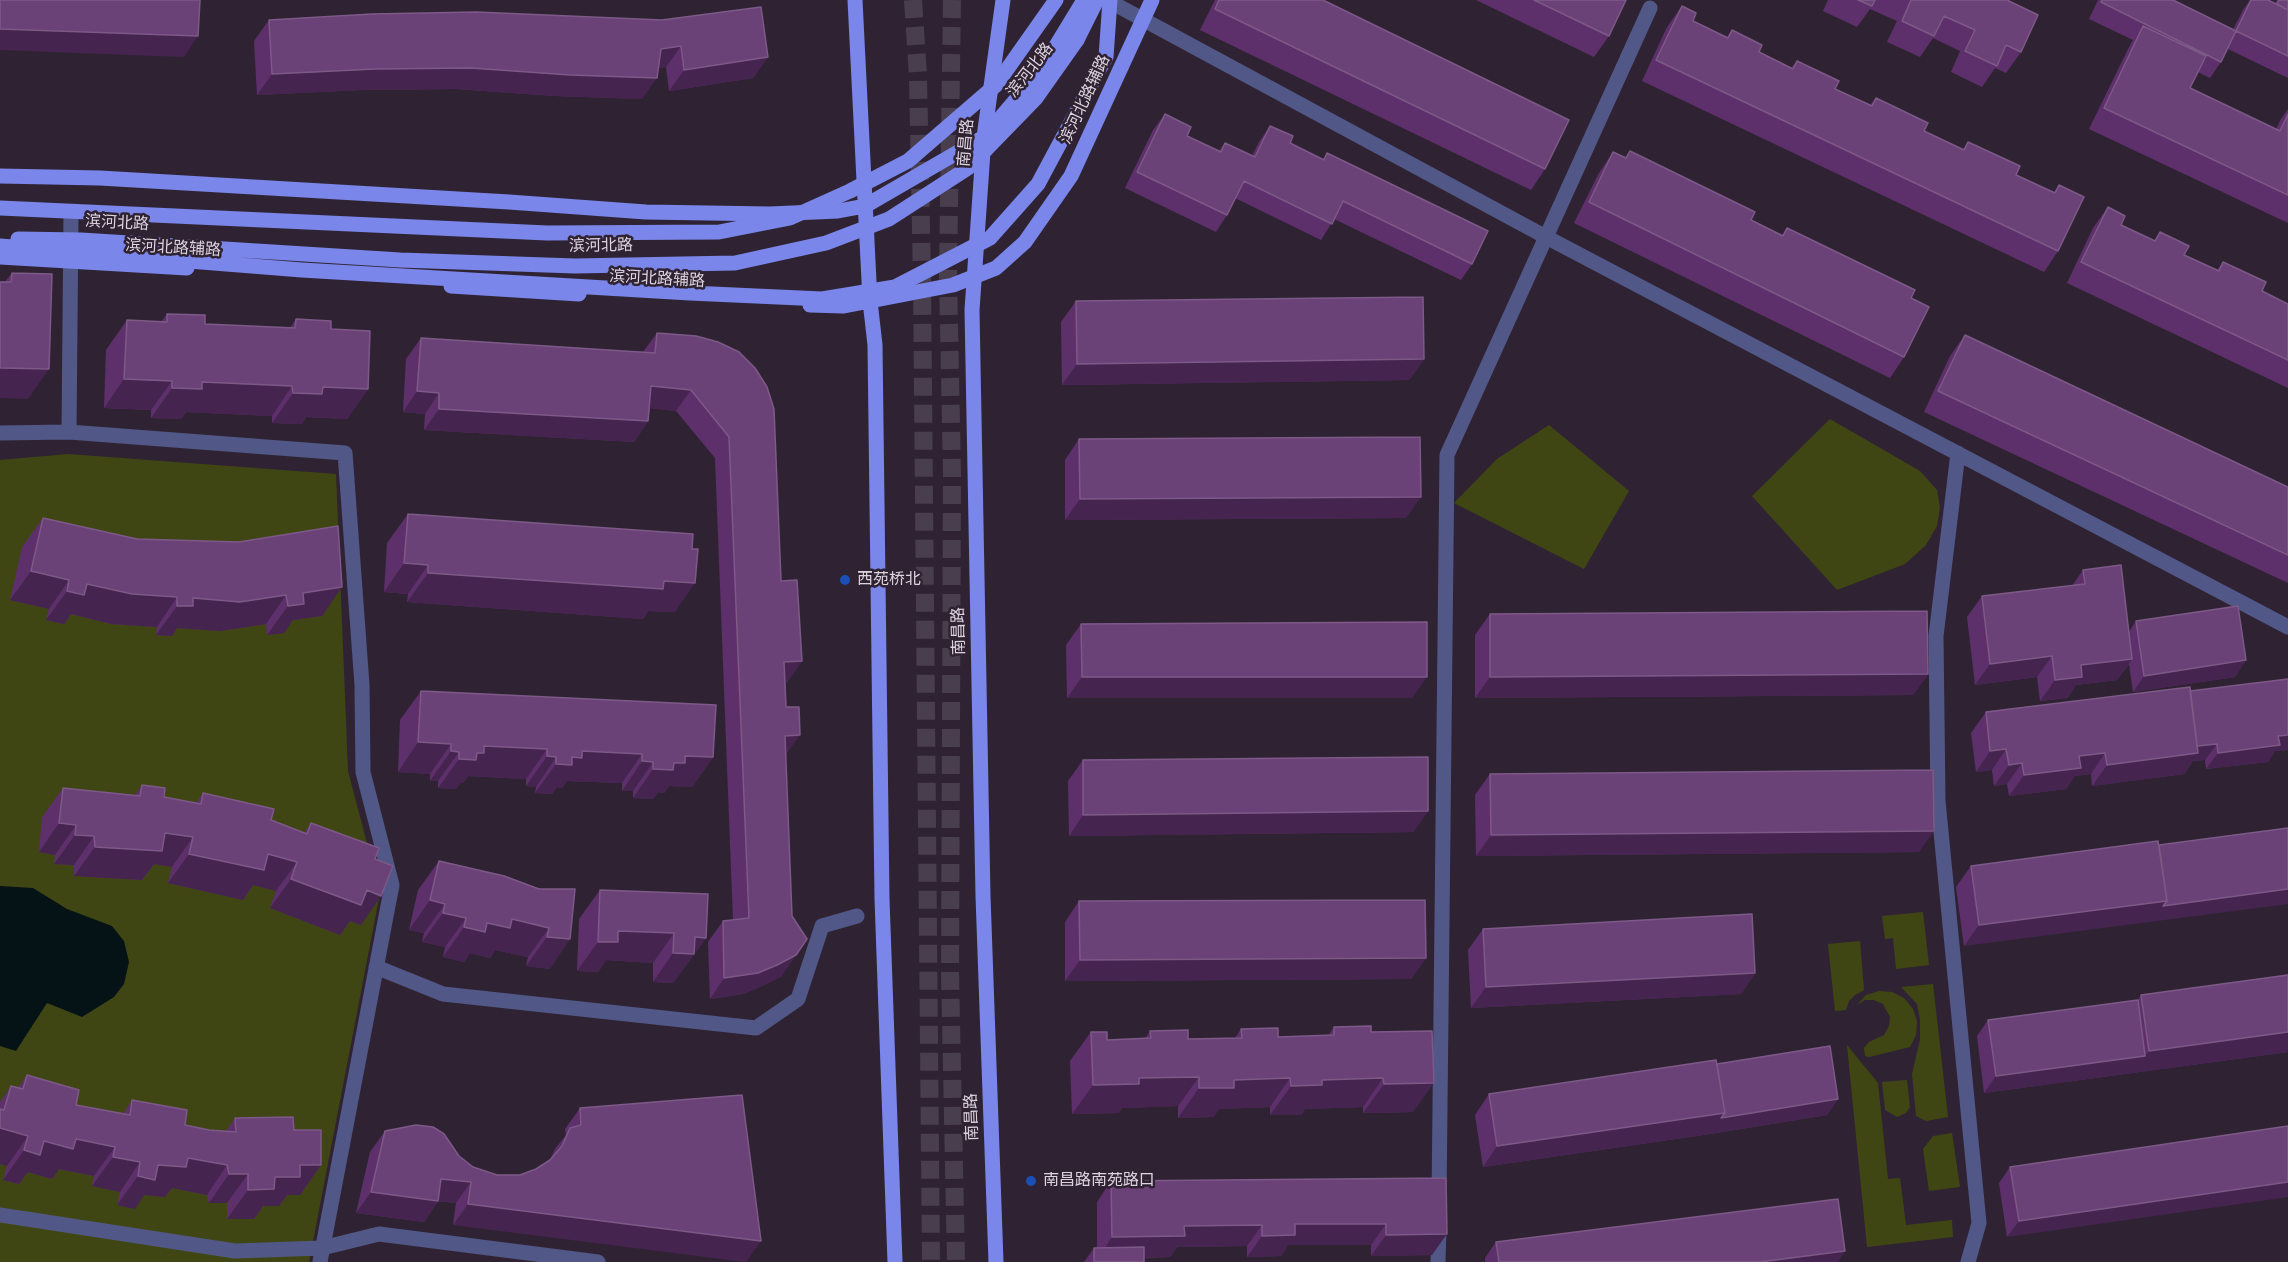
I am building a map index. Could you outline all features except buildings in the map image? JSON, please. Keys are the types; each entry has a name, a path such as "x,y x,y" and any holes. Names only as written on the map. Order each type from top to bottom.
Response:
{"main road":[{"path":"855,0 870,301 875,345 882,899 895,1262"},
{"name":"南昌路","path":"996,1262 983,896 973,277 980,220 984,137 1003,0"},
{"name":"滨河北路","path":"0,208 547,233 719,232 790,218 908,161 996,85 1056,0"},
{"path":"0,176 112,179 508,201 646,212 770,214 838,211 865,206 984,137 1042,69 1084,0"},
{"name":"滨河北路","path":"0,239 81,240 400,260 575,266 735,263 826,243 889,219 968,168 1036,98 1077,40 1097,0"},
{"path":"0,246 268,268 702,294 822,299 894,287 990,238 1038,184 1106,57 1108,0"},
{"name":"滨河北路辅路","path":"0,257 657,298 844,306 953,285 996,268 1025,242 1071,176 1152,0"}],"street":[{"path":"1108,0 1546,237 2288,627"},
{"path":"1438,1262 1447,456 1650,8"},
{"path":"69,432 71,212"},
{"path":"0,433 69,432 345,453 362,686 363,772 392,885 321,1255"},
{"path":"1958,453 1936,636 1937,769 1939,813 1979,1223 1968,1262"},
{"path":"376,967 443,994 756,1028 798,999 822,926 856,916"},
{"path":"0,1215 235,1251 321,1255 379,1234 598,1262"}],"green space":[{"path":"1830,419 1920,471 1937,490 1940,507 1937,526 1926,545 1905,564 1837,590 1752,496"},
{"path":"1549,425 1629,491 1584,569 1454,503 1497,459"},
{"path":"68,454 336,474 348,771 380,893 309,1262 0,1262 0,460"},
{"path":"1923,912 1929,965 1896,969 1893,938 1885,939 1882,916"},
{"path":"1860,941 1864,990 1849,1001 1846,1010 1835,1011 1828,944"},
{"path":"1933,984 1948,1117 1926,1121 1916,1116 1912,1074 1920,1040 1920,1019 1917,1004 1901,987"},
{"path":"1879,991 1892,992 1904,998 1913,1009 1917,1021 1916,1035 1910,1047 1869,1057 1865,1056 1864,1048 1869,1042 1884,1035 1889,1026 1890,1017 1883,1004 1874,1000 1865,1000 1857,1005 1866,995"},
{"path":"1847,1045 1878,1083 1888,1179 1900,1178 1906,1225 1952,1220 1953,1237 1867,1247"},
{"path":"1907,1080 1910,1107 1906,1113 1897,1117 1885,1110 1882,1082"},
{"path":"1952,1133 1960,1187 1929,1191 1923,1149 1933,1136"}],"shaded area":[{"path":"0,886 33,888 67,909 112,926 124,941 129,962 124,984 114,997 82,1017 47,1003 16,1051 0,1046"}],"tunnel":[{"path":"913,0 918,76 922,279 931,1262"},
{"path":"952,0 948,275 952,475 950,974 956,1262"}],"place":[{"name":"西苑桥北","path":"845,580"},
{"name":"南昌路南苑路口","path":"1031,1181"}]}
